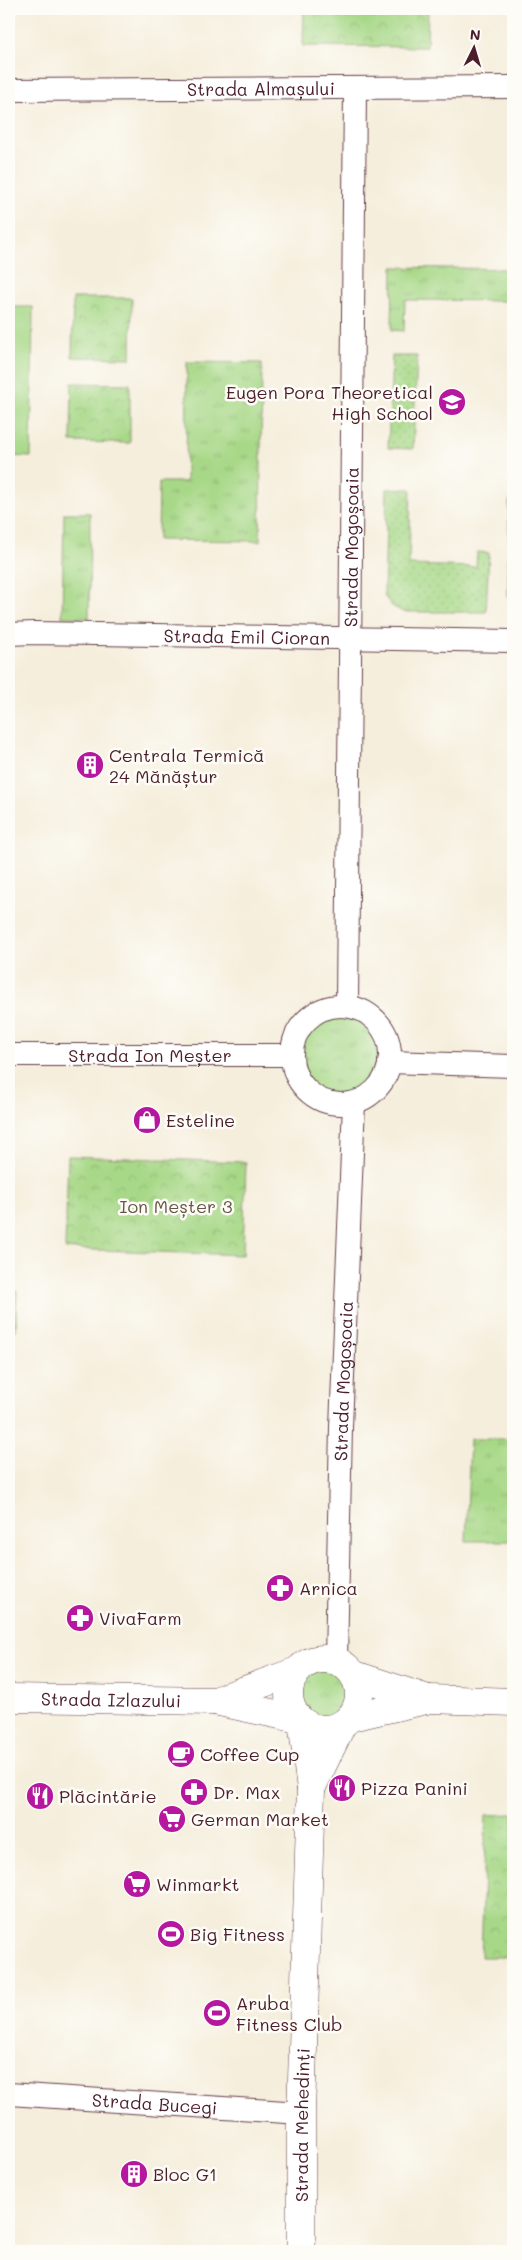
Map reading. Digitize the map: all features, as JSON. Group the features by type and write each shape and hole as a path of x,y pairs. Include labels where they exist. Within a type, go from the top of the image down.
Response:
{"main road":[{"name":"Strada Izlazului","path":"215,1701 297,1671 303,1665 319,1658 430,1699"},
{"path":"346,1668 359,1686 360,1697 357,1708 347,1721"},
{"path":"297,1671 289,1690 289,1700 300,1720"},
{"name":"Strada Izlazului","path":"9,1698 215,1701 300,1720 322,1729 332,1728 347,1721 430,1699 513,1702"},
{"name":"Strada Mehedinți","path":"300,1720 311,1789 301,2113 301,2251"},
{"name":"Strada Mehedinți","path":"311,1789 347,1721"}],"street":[{"name":"Strada Almașului","path":"9,90 513,87"},
{"name":"Strada Mogoșoaia","path":"347,1006 355,89"},
{"name":"Strada Emil Cioran","path":"9,634 513,641"},
{"path":"347,1006 367,1013 382,1028 390,1048 389,1062 385,1078 374,1091 354,1103 328,1102 309,1092 296,1074 292,1055 294,1040 299,1030 310,1017 324,1008 347,1006"},
{"name":"Strada Ion Meșter","path":"9,1056 292,1055"},
{"path":"389,1062 513,1066"},
{"name":"Strada Mogoșoaia","path":"346,1668 341,1428 354,1103"},
{"name":"Strada Bucegi","path":"9,2094 301,2113"}],"green space":[{"path":"304,9 428,9 427,47 303,46"},
{"path":"393,267 513,269 513,301 405,300 404,331 392,330"},
{"path":"73,298 132,298 131,358 72,357"},
{"path":"9,307 33,307 31,457 9,456"},
{"path":"392,356 417,356 413,449 388,448"},
{"path":"187,362 262,363 260,541 158,540 159,482 186,482"},
{"path":"72,383 130,384 130,443 71,442"},
{"path":"387,489 411,489 409,565 476,567 477,552 489,553 486,612 403,612 392,606 384,596"},
{"path":"509,501 513,501 513,597 508,597"},
{"path":"64,513 90,513 89,618 62,617"},
{"path":"330,1015 346,1015 367,1026 378,1047 378,1063 367,1084 346,1095 330,1095 316,1089 304,1077 298,1063 298,1047 304,1033 316,1021"},
{"name":"Ion Meșter 3","path":"68,1156 246,1162 243,1255 65,1249"},
{"path":"9,1291 17,1291 16,1330 9,1330"},
{"path":"470,1439 513,1439 513,1541 466,1541"},
{"path":"319,1663 331,1663 346,1671 354,1686 354,1698 346,1713 331,1721 319,1721 304,1713 296,1698 296,1686 304,1671"},
{"path":"513,1814 513,1957 481,1957 486,1815"}],"place":[{"name":"Eugen Pora Theoretical High School","path":"452,402"},
{"name":"Centrala Termică 24 Mănăștur","path":"90,765"},
{"name":"Esteline","path":"147,1120"},
{"name":"Arnica","path":"280,1588"},
{"name":"VivaFarm","path":"80,1618"},
{"name":"Coffee Cup","path":"181,1754"},
{"name":"Pizza Panini","path":"342,1788"},
{"name":"Dr. Max","path":"194,1792"},
{"name":"Plăcintărie","path":"40,1796"},
{"name":"German Market","path":"172,1819"},
{"name":"Winmarkt","path":"137,1884"},
{"name":"Big Fitness","path":"171,1934"},
{"name":"Aruba Fitness Club","path":"217,2013"},
{"name":"Bloc G1","path":"134,2174"}]}
